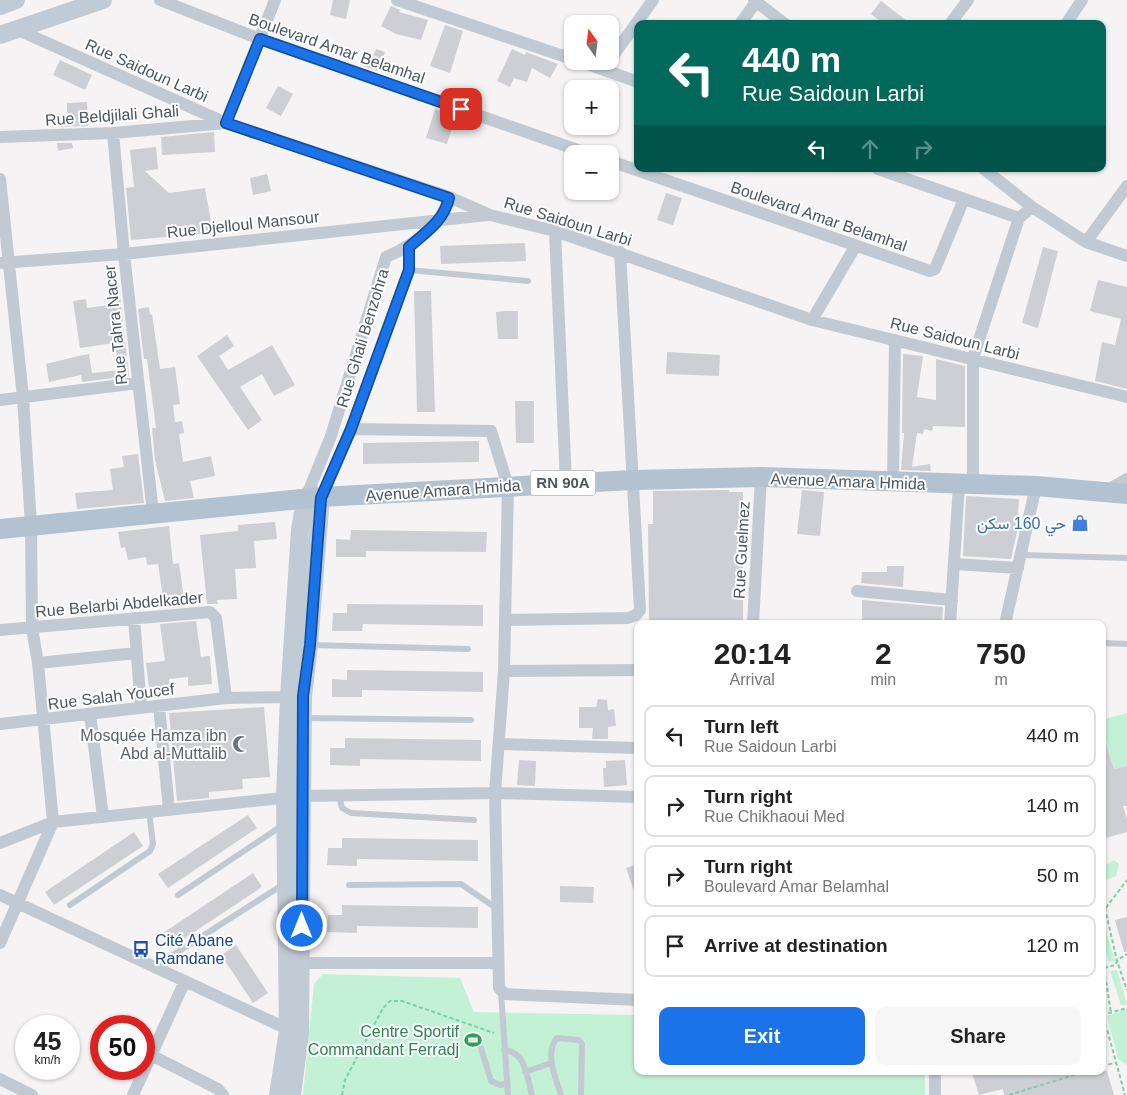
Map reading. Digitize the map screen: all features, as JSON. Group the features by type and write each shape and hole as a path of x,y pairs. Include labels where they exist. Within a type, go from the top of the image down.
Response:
{"main road":[{"path":"0,6 16,0"},
{"path":"8,32 103,0"},
{"name":"Avenue Amara Hmida","path":"0,529 313,499 633,480 761,477 1036,486 1127,494"},
{"name":"Rue Ghali Benzohra","path":"278,1095 294,1032 286,883 286,823 294,797 303,718 296,697 310,645 313,499"},
{"name":"Rue Ghali Benzohra","path":"292,1095 294,1032 301,963 294,797 300,530 313,499"}],"street":[{"name":"Boulevard Amar Belamhal","path":"160,0 260,39 564,145"},
{"path":"226,123 275,0"},
{"path":"397,0 564,56"},
{"path":"639,20 653,0"},
{"path":"953,20 968,0"},
{"path":"1069,20 1082,0"},
{"path":"743,20 755,1 780,20"},
{"path":"619,48 634,27"},
{"name":"Rue Saidoun Larbi","path":"8,32 226,123 449,198 490,215 555,231 620,252 812,320 1127,397"},
{"path":"619,70 634,79"},
{"name":"Rue Beldjilali Ghali","path":"0,137 113,133 226,123"},
{"name":"Rue Tahra Nacer","path":"113,133 124,254 153,513"},
{"name":"Boulevard Amar Belamhal","path":"619,164 634,169"},
{"name":"Boulevard Amar Belamhal","path":"641,172 855,247 933,271 964,199"},
{"path":"887,172 1018,218"},
{"path":"988,172 1032,207 1086,242 1127,256"},
{"path":"0,178 4,263 23,397 31,525 32,628 38,663 53,822 0,943"},
{"path":"1086,242 1127,186"},
{"path":"440,220 446,211 449,198"},
{"path":"950,620 954,564 966,485 972,358 1018,218 1032,207"},
{"name":"Rue Djelloul Mansour","path":"4,263 124,254 490,215"},
{"name":"Rue Ghali Benzohra","path":"313,499 386,257 409,247 440,220"},
{"path":"555,231 566,483"},
{"name":"Rue Ghali Benzohra","path":"313,499 351,429 409,270 409,247"},
{"path":"812,320 855,247"},
{"path":"506,620 628,618 636,615 640,610 620,252"},
{"path":"893,482 895,340"},
{"path":"0,400 138,383"},
{"path":"351,429 491,431 508,486 504,671 495,794 498,988 505,994 634,1000"},
{"name":"Rue Guelmez","path":"753,620 761,477"},
{"path":"1106,491 1127,479"},
{"path":"1006,620 1036,486"},
{"path":"954,564 1018,568"},
{"path":"857,591 952,600"},
{"name":"Rue Belarbi Abdelkader","path":"0,630 210,612 214,614 226,698"},
{"path":"134,618 141,708"},
{"path":"38,663 136,653"},
{"path":"504,671 634,670"},
{"name":"Rue Salah Youcef","path":"0,724 226,698 296,697"},
{"path":"159,706 169,810"},
{"path":"90,714 103,817"},
{"path":"499,744 634,748"},
{"path":"0,843 53,822 294,797 495,794 634,797"},
{"path":"0,895 294,1032"},
{"path":"301,963 497,963"},
{"path":"155,1047 186,981"},
{"path":"155,1057 218,1089 223,1095"},
{"path":"935,1075 935,1095"},
{"path":"0,1079 31,1095"},
{"path":"133,1095 140,1080"}],"lane":[{"path":"409,270 528,281"},
{"path":"1021,555 1127,558"},
{"path":"1106,643 1127,644"},
{"path":"310,645 468,649"},
{"path":"303,718 471,720"},
{"path":"339,796 342,808 351,813 474,820"},
{"path":"70,905 150,851 153,844 148,812"},
{"path":"178,895 286,823"},
{"path":"154,967 286,883"},
{"path":"349,885 462,884 496,908"},
{"path":"501,992 508,1095"},
{"path":"561,1095 551,1063 554,1042 557,1038 580,1040 582,1044 581,1095"},
{"path":"481,1048 491,1081 500,1086 506,1083"},
{"path":"504,1050 514,1051 520,1057 532,1095"},
{"path":"525,1072 551,1063"}],"path":[{"path":"1127,880 1107,909 1106,918 1127,990"},
{"path":"1106,968 1115,966 1117,961 1127,954"},
{"path":"1106,986 1111,1013"},
{"path":"342,1095 345,1080 383,1008 390,1000 402,1001 504,1036"},
{"path":"1106,1015 1127,1008"},
{"path":"1107,1029 1125,1095"},
{"path":"1106,1065 1116,1062"},
{"path":"1009,1095 1074,1075"}],"green space":[{"path":"1127,713 1127,766 1114,769 1106,740 1106,719"},
{"path":"1114,860 1119,864 1116,876 1106,880 1106,864"},
{"path":"1106,931 1115,961 1109,962 1106,951"},
{"path":"1117,970 1127,1005 1121,1005 1110,971"},
{"name":"Centre Sportif Commandant Ferradj","path":"323,974 460,978 474,1012 634,1015 634,1075 925,1075 925,1095 303,1095 314,984"},
{"path":"1127,1009 1127,1065 1118,1059 1107,1016"}],"building":[{"path":"333,0 350,0 346,19 330,15"},
{"path":"881,1 906,20 879,20 871,14"},
{"path":"391,6 400,10 399,12 428,20 421,40 396,34 381,26"},
{"path":"445,25 463,31 450,73 430,66"},
{"path":"376,49 385,52 377,71 360,65 364,57 371,61"},
{"path":"512,49 525,55 526,52 558,64 550,78 532,68 527,82 514,78 510,87 497,81"},
{"path":"60,60 92,75 85,90 53,75"},
{"path":"278,86 293,94 281,116 266,108"},
{"path":"87,102 88,126 52,127 52,114 67,114 67,103"},
{"path":"435,109 456,116 447,144 426,138"},
{"path":"214,132 215,152 162,155 161,137"},
{"path":"57,143 72,143 73,148 58,151"},
{"path":"156,147 158,169 145,171 169,193 205,188 213,233 131,240 126,188 134,187 130,150"},
{"path":"267,174 271,191 253,195 250,178"},
{"path":"666,193 682,198 673,225 657,220"},
{"path":"525,243 526,261 441,264 440,246"},
{"path":"1043,247 1058,251 1038,328 1022,323"},
{"path":"1098,280 1127,287 1127,389 1095,381 1102,342 1115,345 1121,319 1090,311"},
{"path":"414,291 431,291 435,412 417,412"},
{"path":"120,296 129,376 82,382 81,375 49,382 46,364 89,354 92,373 120,370 114,343 80,348 73,301 86,299 87,308 109,305 107,298"},
{"path":"149,307 150,315 152,314 160,369 175,367 180,404 173,405 175,422 182,421 184,433 179,434 183,462 211,456 215,476 190,481 194,498 165,501 155,460 152,428 156,428 147,359 144,359 138,309"},
{"path":"518,311 518,339 498,339 496,312"},
{"path":"227,335 234,346 219,356 228,370 272,345 295,385 274,396 262,374 240,387 262,420 248,430 197,356"},
{"path":"667,352 720,355 719,376 666,374"},
{"path":"903,354 923,356 917,397 936,400 936,359 965,366 965,427 933,426 932,431 924,429 923,434 917,433 912,467 930,464 931,471 901,470 904,433 902,433"},
{"path":"515,401 534,401 534,443 516,443"},
{"path":"479,441 479,462 363,464 363,443"},
{"path":"138,454 144,503 77,509 75,493 113,490 110,469 124,467 122,456"},
{"path":"729,490 729,492 743,492 743,620 649,620 648,524 653,524 653,491"},
{"path":"802,490 824,492 820,536 797,534"},
{"path":"966,496 1019,499 1017,532 1011,559 963,556"},
{"path":"275,522 277,539 254,541 256,568 235,569 237,599 217,600 218,604 207,604 200,535 238,531 238,525"},
{"path":"169,526 173,564 179,563 185,606 169,607 168,597 163,598 158,564 147,565 146,557 128,560 125,547 121,548 118,532"},
{"path":"351,530 487,532 486,552 366,551 366,557 336,557 336,539 350,540"},
{"path":"887,566 904,566 903,587 861,583 862,572 887,572"},
{"path":"862,600 943,607 942,620 862,620"},
{"path":"347,604 483,605 483,626 363,624 362,631 332,631 333,613 347,613"},
{"path":"196,621 201,657 210,656 212,684 188,686 188,677 169,679 169,686 149,688 146,663 165,661 160,624"},
{"path":"347,670 483,672 483,692 362,690 362,697 332,697 332,679 347,680"},
{"path":"598,699 607,700 608,710 614,709 616,726 608,727 608,739 592,739 593,728 579,728 579,707 596,707"},
{"path":"264,707 270,777 242,779 243,789 209,792 209,798 177,801 169,713"},
{"path":"345,738 481,740 481,761 360,759 360,766 330,765 330,748 345,748"},
{"path":"1106,742 1114,769 1127,766 1127,806 1123,806 1127,819 1127,832 1106,838"},
{"path":"519,760 536,761 535,786 517,785"},
{"path":"625,760 627,785 604,787 603,768 606,768 606,761"},
{"path":"248,815 257,828 168,888 158,874"},
{"path":"134,832 143,846 54,905 45,892"},
{"path":"342,838 478,840 478,861 357,859 357,866 327,865 328,848 342,848"},
{"path":"634,865 634,891 626,868"},
{"path":"253,873 262,887 173,946 163,933"},
{"path":"560,886 594,887 593,903 560,902"},
{"path":"342,905 478,907 478,928 357,926 357,933 327,932 328,915 342,915"},
{"path":"1127,917 1127,952 1124,952 1115,920"},
{"path":"236,945 268,993 253,1003 221,955"},
{"path":"1107,1071 1114,1095 1004,1095 1003,1089 979,1095 973,1075 1106,1075"}],"place":[{"name":"حي 160 سكن","path":"1080,523"},
{"name":"Mosquée Hamza ibn Abd al-Muttalib","path":"241,744"},
{"name":"Cité Abane Ramdane","path":"141,949"},
{"name":"Centre Sportif Commandant Ferradj","path":"473,1040"}],"route":[{"path":"302,926 303,696 310,645 321,498 351,429 409,270 409,247 440,220 446,211 449,198 226,123 260,39 461,109"}]}
